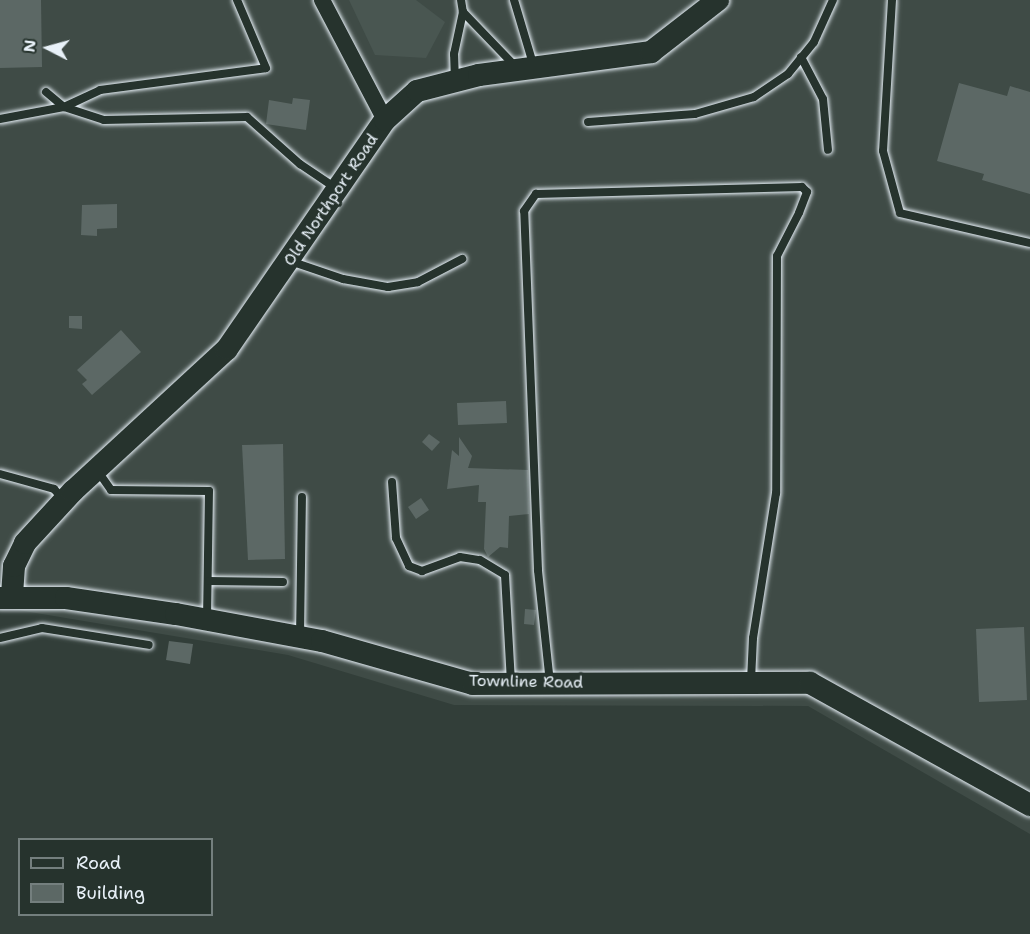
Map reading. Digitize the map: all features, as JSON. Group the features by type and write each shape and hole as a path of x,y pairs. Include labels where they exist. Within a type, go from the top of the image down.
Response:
{"main road":[{"name":"Old Northport Road","path":"0,563 25,543 64,500 227,349 290,261 385,120 417,91 455,81 526,68 651,52 715,1"},
{"name":"Old Northport Road","path":"6,596 14,566 25,543"},
{"name":"Townline Road","path":"6,596 66,598 300,637 473,684 810,683 1030,806"}],"street":[{"path":"322,0 385,120"}],"lane":[{"path":"0,119 64,107 100,90 266,68 237,0"},
{"path":"455,81 454,54 463,12 461,0"},
{"path":"514,0 526,68"},
{"path":"588,122 695,114 754,97 788,74 814,42 833,0"},
{"path":"892,0 883,151 900,213 1030,243"},
{"path":"463,12 526,68"},
{"path":"801,57 823,99 828,150"},
{"path":"46,92 64,107 104,120 247,117 300,164 338,189"},
{"path":"550,684 538,570 524,211 536,194 802,187 807,192 777,256 776,493 758,605 751,683"},
{"path":"290,261 343,279 388,287 418,282 462,259"},
{"path":"97,470 111,490 208,491 207,620"},
{"path":"0,474 54,489 64,500"},
{"path":"392,482 396,538 409,566 422,571 460,557 480,560 505,575 511,684"},
{"path":"300,637 302,497"},
{"path":"209,581 283,582"},
{"path":"0,638 42,628 149,645"}],"shaded area":[{"path":"0,0 1030,0 1030,834 808,706 454,705 288,655 0,607"},
{"path":"349,0 416,0 445,22 426,58 375,55"}],"building":[{"path":"0,0 41,0 42,67 0,68"},
{"path":"959,83 1007,96 1010,86 1030,92 1030,194 982,180 984,174 937,161"},
{"path":"293,98 310,100 306,130 266,124 269,100 292,104"},
{"path":"117,204 117,228 97,229 97,236 81,235 82,205"},
{"path":"69,316 82,316 82,329 69,328"},
{"path":"121,330 141,352 92,395 82,384 87,380 77,370"},
{"path":"506,401 507,423 458,425 457,403"},
{"path":"429,434 440,442 432,451 422,442"},
{"path":"459,437 472,456 468,468 528,470 529,514 509,516 508,548 500,547 488,557 484,549 486,502 478,502 479,485 447,489 452,450 459,456"},
{"path":"283,444 285,559 248,560 242,445"},
{"path":"421,498 429,510 416,519 408,507"},
{"path":"525,609 536,610 534,625 524,624"},
{"path":"1024,627 1027,700 979,702 976,629"},
{"path":"169,641 193,644 190,664 166,660"}]}
